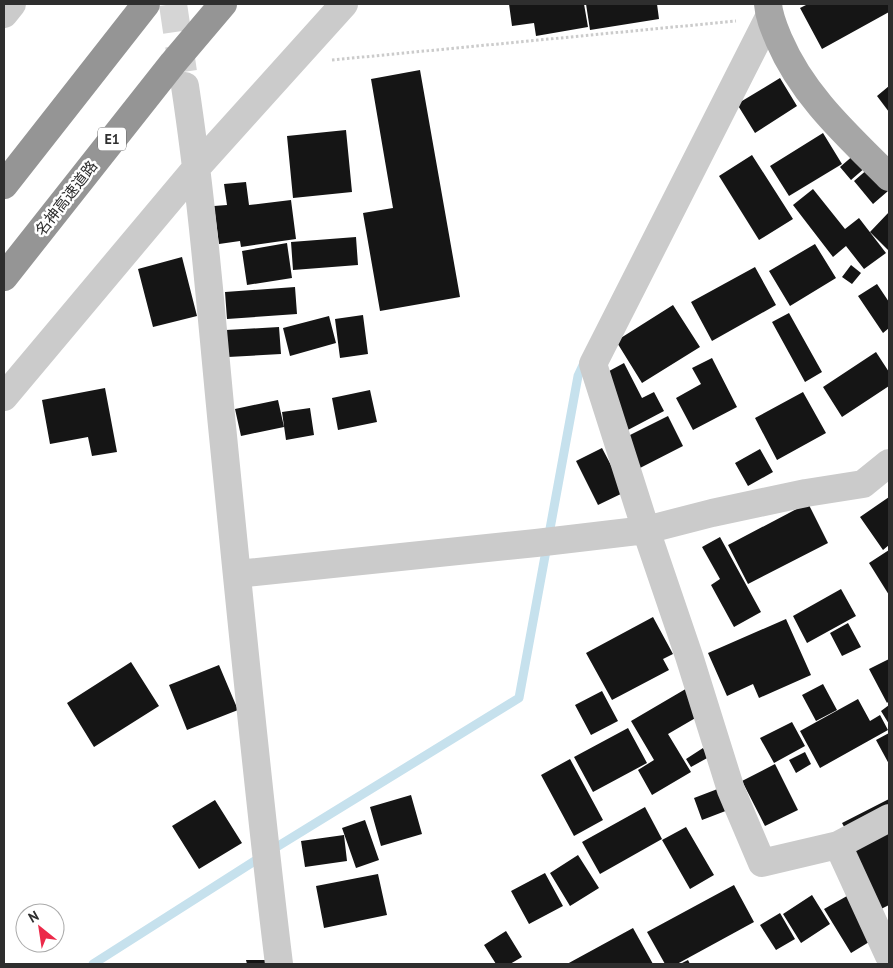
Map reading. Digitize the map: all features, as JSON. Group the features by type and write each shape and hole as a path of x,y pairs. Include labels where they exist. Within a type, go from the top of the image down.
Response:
{"highway":[{"path":"4,185 146,4"},
{"name":"名神高速道路","path":"4,277 173,63 223,4"}],"main road":[{"path":"768,11 788,61 822,110 889,177"}],"street":[{"path":"4,14 12,4"},
{"path":"4,397 197,167 344,4"},
{"path":"768,11 593,364 646,530 690,656 731,790 762,863 838,845 889,818"},
{"path":"185,86 197,167 236,574 267,863 280,964"},
{"path":"236,574 646,530 806,494 863,484 889,463"},
{"path":"838,845 889,956"}],"path":[{"path":"289,65 768,11"}],"building":[{"path":"509,4 584,4 588,27 536,36 534,23 512,26"},
{"path":"586,4 657,4 659,19 590,30"},
{"path":"808,4 889,4 889,12 822,49 800,8"},
{"path":"420,70 460,297 380,311 363,213 393,208 371,79"},
{"path":"780,78 797,106 755,133 737,104"},
{"path":"889,86 889,112 877,96"},
{"path":"346,130 352,192 293,198 287,136"},
{"path":"823,133 842,164 789,196 770,166"},
{"path":"855,154 866,167 851,180 840,167"},
{"path":"752,155 793,219 759,240 719,176"},
{"path":"869,168 888,191 873,204 854,181"},
{"path":"246,182 249,205 291,200 296,239 241,247 240,241 219,244 214,206 227,205 224,184"},
{"path":"813,189 845,229 859,218 886,253 864,269 846,246 833,257 793,205"},
{"path":"889,212 889,251 870,232"},
{"path":"356,237 358,265 293,270 291,242"},
{"path":"287,243 292,278 247,285 242,251"},
{"path":"815,244 836,278 790,306 769,271"},
{"path":"182,257 197,316 153,327 138,269"},
{"path":"851,265 861,273 852,284 842,277"},
{"path":"755,267 776,305 712,341 691,302"},
{"path":"877,284 889,302 889,328 883,333 858,296"},
{"path":"295,287 297,314 227,319 225,292"},
{"path":"673,305 700,347 642,383 616,341"},
{"path":"789,313 822,372 805,382 772,322"},
{"path":"363,315 368,354 340,358 335,319"},
{"path":"329,316 336,343 290,356 283,328"},
{"path":"279,327 281,354 228,357 226,330"},
{"path":"876,352 889,372 889,386 842,417 823,387"},
{"path":"712,358 737,407 693,430 676,398 701,384 692,368"},
{"path":"624,363 642,398 654,392 664,411 626,431 598,377"},
{"path":"105,388 117,452 92,456 88,437 50,444 42,400"},
{"path":"370,390 377,422 338,430 332,398"},
{"path":"803,392 826,433 777,460 755,418"},
{"path":"278,400 284,427 241,436 235,409"},
{"path":"310,408 314,435 286,440 282,412"},
{"path":"668,416 683,446 640,468 624,438"},
{"path":"602,448 625,492 598,505 576,461"},
{"path":"760,449 773,472 748,486 735,463"},
{"path":"889,497 889,545 883,550 860,517"},
{"path":"808,503 828,543 748,584 728,545"},
{"path":"720,537 761,612 734,627 711,585 720,579 702,547"},
{"path":"889,550 889,595 869,563"},
{"path":"841,589 856,616 807,643 793,616"},
{"path":"653,617 673,654 663,659 669,670 612,700 586,653"},
{"path":"786,619 811,675 759,698 753,684 727,696 708,653"},
{"path":"848,623 861,647 842,656 830,633"},
{"path":"889,659 889,701 887,703 869,669"},
{"path":"131,662 159,706 94,747 67,703"},
{"path":"219,665 238,710 187,730 169,685"},
{"path":"823,684 837,710 816,721 802,695"},
{"path":"689,687 704,713 668,734 691,772 652,795 638,770 654,760 631,721"},
{"path":"602,691 618,721 591,735 575,705"},
{"path":"858,699 870,721 880,715 888,730 820,768 800,731"},
{"path":"889,705 889,724 881,711"},
{"path":"792,722 805,746 774,763 760,738"},
{"path":"628,728 647,763 593,792 574,757"},
{"path":"889,733 889,764 876,740"},
{"path":"703,748 709,757 691,767 686,759"},
{"path":"805,752 811,764 796,773 789,760"},
{"path":"570,759 603,820 574,836 541,775"},
{"path":"775,764 798,810 765,826 742,781"},
{"path":"728,785 736,807 702,820 694,798"},
{"path":"411,795 422,834 381,846 370,807"},
{"path":"889,799 889,813 848,834 842,823"},
{"path":"215,800 242,843 199,869 172,826"},
{"path":"645,807 662,839 600,874 582,842"},
{"path":"365,820 379,860 356,868 342,828"},
{"path":"686,827 714,875 690,889 662,840"},
{"path":"889,827 889,905 881,909 849,849"},
{"path":"344,835 347,861 305,867 301,841"},
{"path":"578,855 599,888 570,906 550,873"},
{"path":"545,873 563,906 529,924 511,891"},
{"path":"378,874 387,915 324,928 316,886"},
{"path":"734,885 754,922 677,964 665,964 647,932"},
{"path":"812,895 830,924 801,943 783,914"},
{"path":"847,896 874,939 851,953 824,909"},
{"path":"780,913 795,939 776,950 760,925"},
{"path":"633,928 653,964 567,964"},
{"path":"506,931 522,957 510,964 496,964 484,945"},
{"path":"246,960 274,960 274,964 247,964"},
{"path":"688,960 690,964 680,964"}],"waterway":[{"path":"93,964 275,848 519,698 578,376 585,361"}],"tunnel":[{"path":"173,4 183,72"}]}
